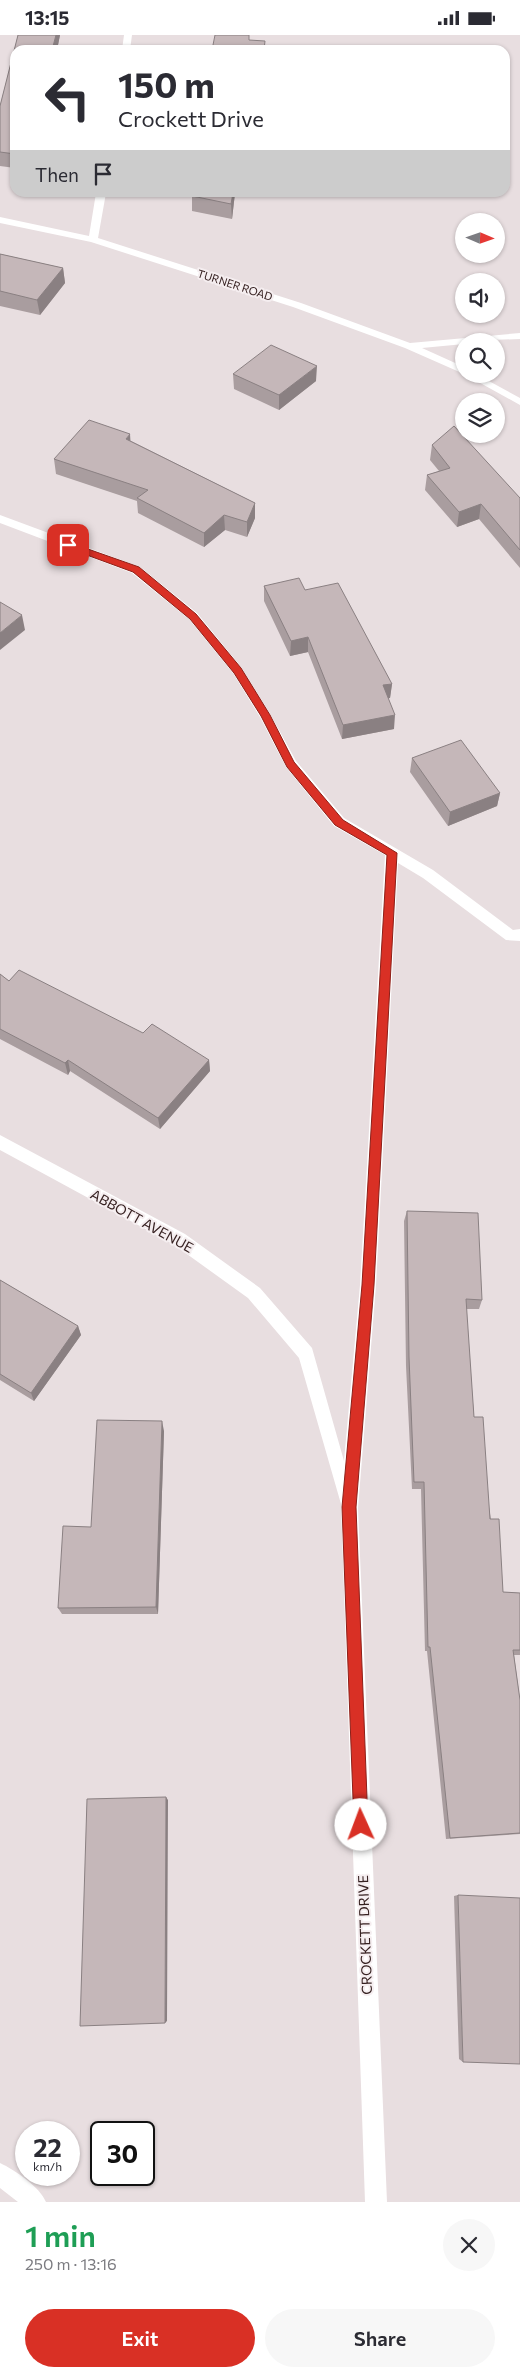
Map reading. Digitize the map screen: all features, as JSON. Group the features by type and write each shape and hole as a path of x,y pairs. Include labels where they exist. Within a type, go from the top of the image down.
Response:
{"street":[{"path":"93,240 100,197"},
{"name":"TURNER ROAD","path":"0,220 93,240 297,305 409,346 455,367"},
{"path":"409,346 520,336"},
{"path":"485,383 520,402"},
{"path":"0,519 136,569 193,616 237,670 266,715 290,764 339,822 428,874 511,936 520,935"},
{"name":"CROCKETT DRIVE","path":"376,2202 349,1507 368,1285 392,853"},
{"name":"ABBOTT AVENUE","path":"0,1142 179,1239 254,1293 306,1354 349,1507"},
{"path":"0,2174 35,2202"}],"building":[{"path":"18,35 56,35 53,45 15,45"},
{"path":"215,35 249,35 249,40 265,41 265,45 213,45"},
{"path":"10,67 10,153 0,152 0,106"},
{"path":"197,197 232,197 231,204"},
{"path":"0,254 63,268 37,300 0,291"},
{"path":"271,345 317,366 279,395 233,374"},
{"path":"89,420 130,434 126,439 255,503 247,522 224,515 204,533 137,498 148,490 54,459"},
{"path":"454,426 455,443 470,443 520,498 520,550 481,504 459,512 427,475 450,468 432,445"},
{"path":"299,578 305,590 338,583 392,684 383,685 395,715 343,725 308,637 291,641 264,586"},
{"path":"0,602 22,615 0,633"},
{"path":"461,740 500,793 450,812 412,758"},
{"path":"19,970 143,1033 152,1024 209,1060 158,1118 68,1060 65,1063 0,1029 0,974 9,981"},
{"path":"407,1211 478,1213 482,1300 466,1299 474,1417 483,1417 490,1519 499,1519 503,1592 520,1593 520,1650 513,1650 520,1700 520,1833 450,1838 430,1647 428,1647 424,1482 414,1482 409,1357"},
{"path":"0,1280 78,1326 31,1393 0,1374"},
{"path":"97,1420 162,1421 156,1607 58,1608 63,1526 91,1527"},
{"path":"166,1797 165,2023 80,2026 87,1799"},
{"path":"458,1895 520,1898 520,2064 463,2062"}],"route":[{"path":"68,545 136,569 193,616 237,670 266,715 290,764 339,822 392,853 368,1285 349,1507 361,1825"}]}
